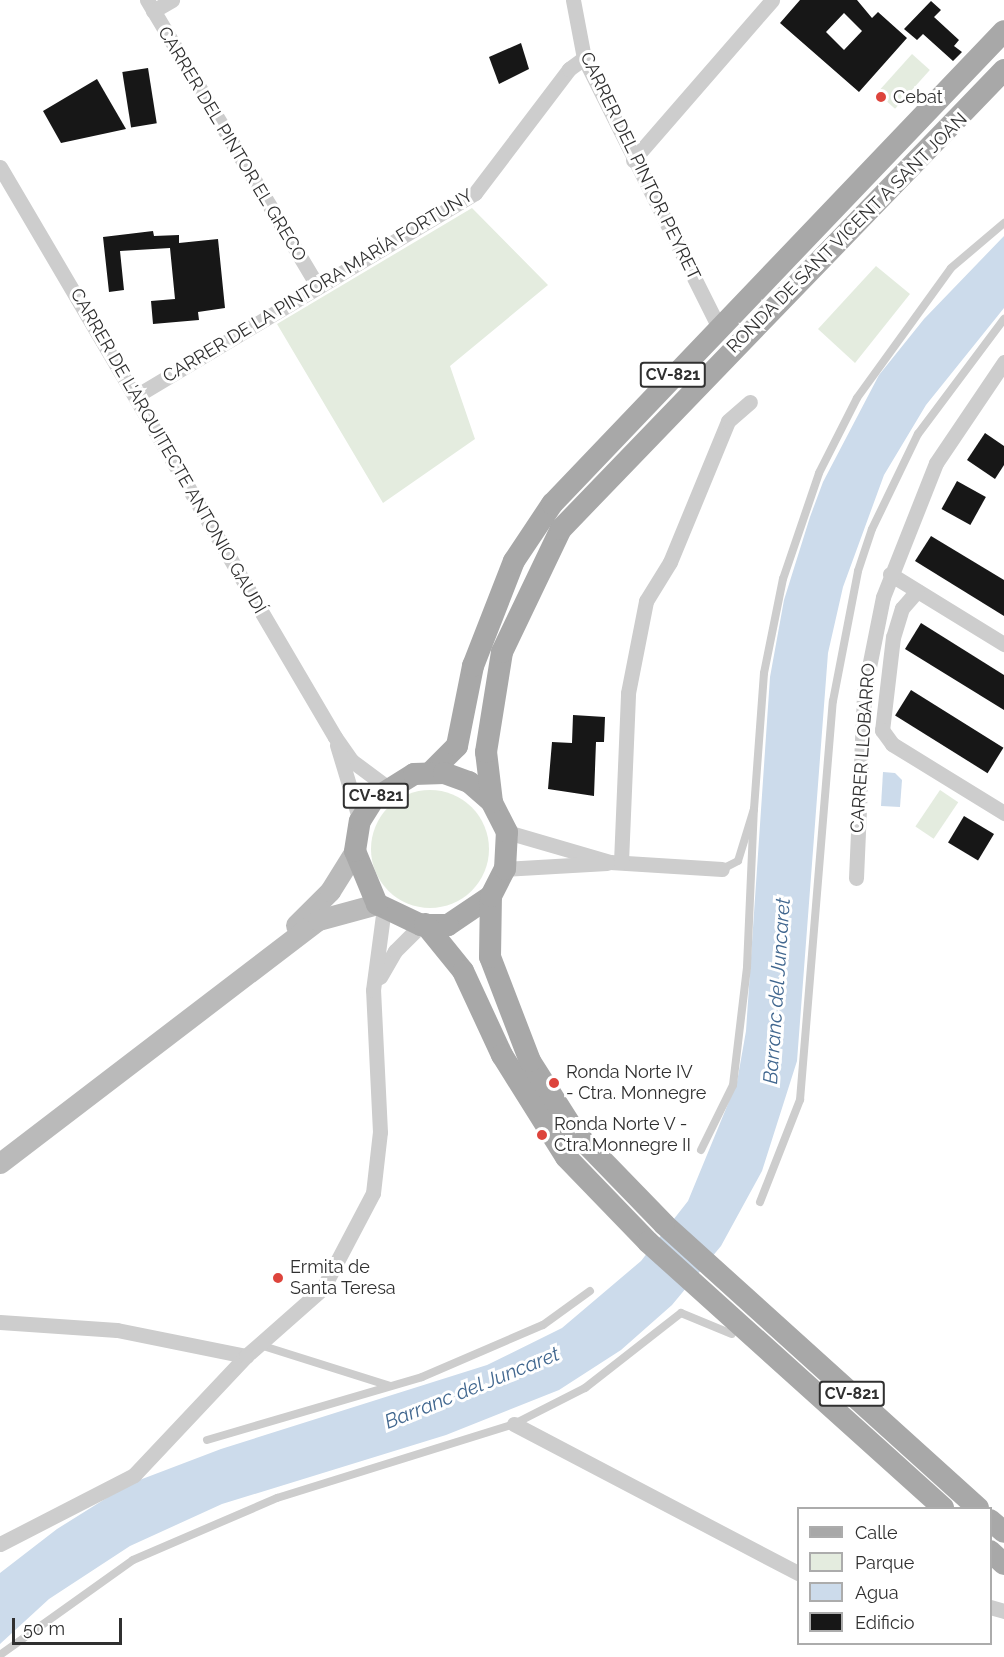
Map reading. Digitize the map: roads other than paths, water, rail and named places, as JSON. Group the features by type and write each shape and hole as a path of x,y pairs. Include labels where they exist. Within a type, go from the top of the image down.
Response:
{"main road":[{"name":"RONDA DE SANT VICENT A SANT JOAN","path":"430,773 456,746 473,666 514,561 552,504 1004,31"},
{"name":"RONDA DE SANT VICENT A SANT JOAN","path":"976,1507 664,1224 575,1132 530,1061 490,957 491,896 505,869 507,832 492,802 486,752 502,652 561,529 1004,70"},
{"name":"CV-821","path":"492,802 469,782 430,773 414,774 387,787 360,821 355,851 365,886 381,906 423,925 463,971 502,1055 566,1157 648,1242 941,1507"},
{"name":"RONDA DE SANT VICENT A SANT JOAN","path":"423,925 448,925 491,896"},
{"path":"992,1522 1004,1532"},
{"path":"992,1553 1004,1564"}],"street":[{"path":"150,5 172,0"},
{"name":"CARRER DEL PINTOR PEYRET","path":"573,0 584,58 719,328"},
{"path":"633,160 772,0"},
{"name":"CARRER DEL PINTOR EL GRECO","path":"150,5 318,287"},
{"name":"CARRER DE LA PINTORA MARÍA FORTUNY","path":"136,396 475,193 569,69 584,58"},
{"name":"CARRER DE L'ARQUITECTE ANTONIO GAUDÍ","path":"0,167 335,737 352,761 387,787"},
{"name":"CARRER LLOBARRO","path":"856,878 864,692 890,574 936,463 1004,362"},
{"path":"615,862 628,693 645,601 670,562 728,421 750,402"},
{"path":"890,574 1004,644"},
{"path":"917,591 902,608 893,637 882,730 892,744 1004,813"},
{"name":"CARRER DE L'ARQUITECTE ANTONIO GAUDÍ","path":"335,737 360,821"},
{"path":"507,832 615,862"},
{"path":"266,956 330,891 355,851"},
{"path":"505,869 615,862 722,869"},
{"path":"0,1163 120,1075 266,956 318,920 381,906 372,990 380,1132 373,1193 323,1288 246,1356 134,1475 0,1544"},
{"path":"372,990 395,951 423,925"},
{"path":"0,1322 117,1330 246,1356"},
{"path":"514,1424 797,1572"}],"lane":[{"path":"701,1150 733,1085 747,968 754,809 764,673 783,579 819,473 857,398 951,268 1004,223"},
{"path":"760,1202 800,1100 833,700 858,571 876,519 918,434 1004,319"},
{"path":"722,869 738,861 754,809"},
{"path":"207,1440 390,1386 543,1324 590,1291"},
{"path":"0,1655 133,1560 277,1498 514,1424 585,1388 681,1313 732,1334"},
{"path":"259,1345 390,1386"}],"water":[{"name":"Barranc del Juncaret","path":"1004,236 1004,308 926,405 884,475 843,587 828,653 797,1061 762,1171 721,1246 672,1305 621,1350 559,1390 446,1435 222,1504 130,1546 49,1599 0,1644 0,1573 57,1529 129,1484 221,1449 487,1365 562,1328 641,1261 688,1201 737,1082 746,1031 770,677 784,600 810,517 823,482 879,375 924,319"},
{"path":"883,772 895,773 902,780 900,807 881,806"}],"place":[{"name":"Cebat","path":"881,97"},
{"name":"Ronda Norte IV - Ctra. Monnegre","path":"554,1083"},
{"name":"Ronda Norte V - Ctra.Monnegre II","path":"542,1135"},
{"name":"Ermita de Santa Teresa","path":"278,1278"}]}
